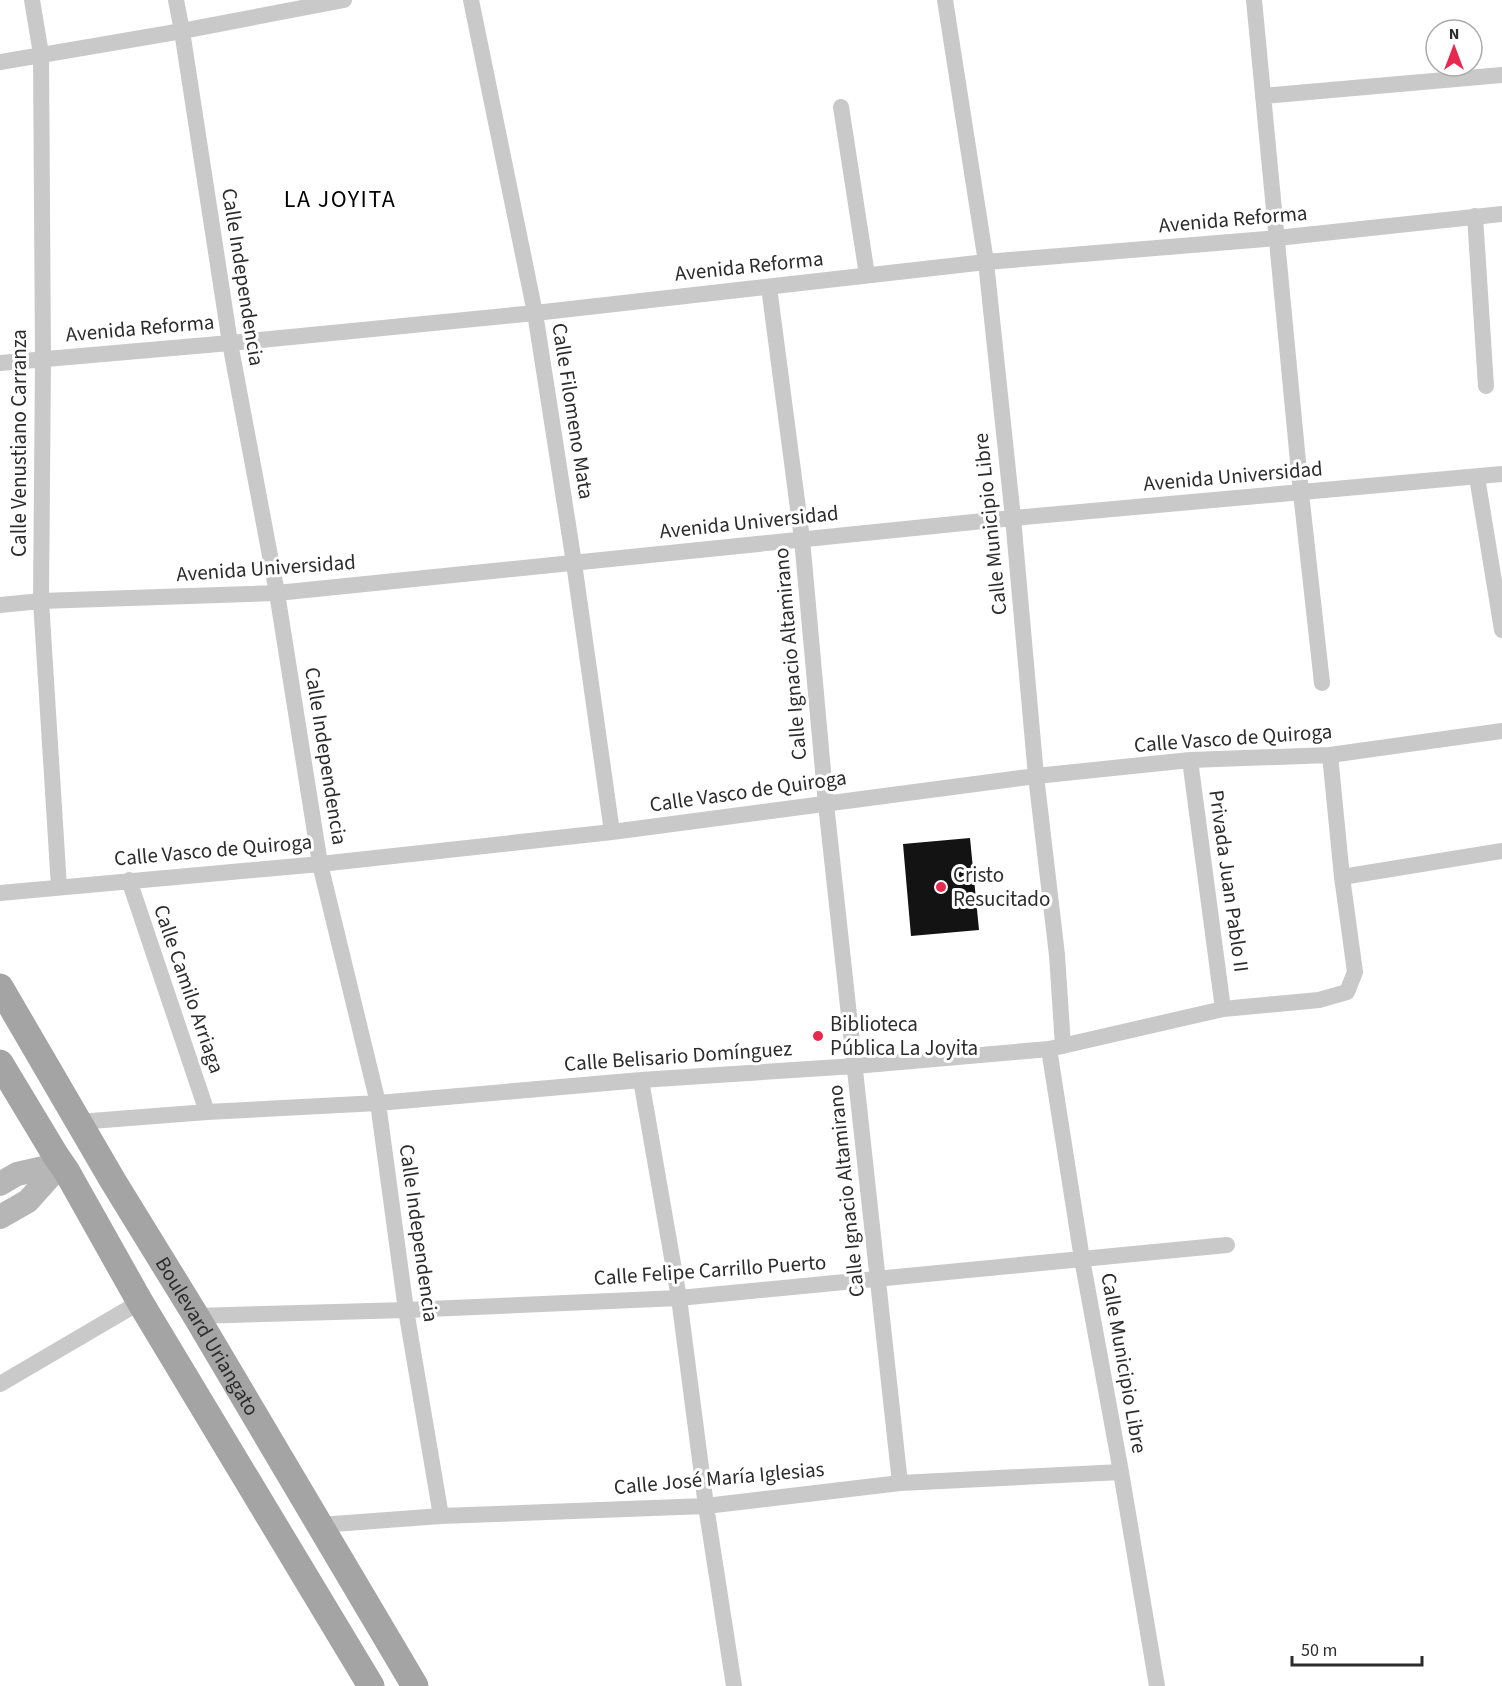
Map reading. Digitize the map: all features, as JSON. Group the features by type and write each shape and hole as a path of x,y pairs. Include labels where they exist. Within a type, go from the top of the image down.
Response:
{"main road":[{"name":"Boulevard Uriangato","path":"0,987 113,1181 196,1316 415,1686"},
{"name":"Boulevard Uriangato","path":"0,1063 140,1302 371,1686"},
{"path":"78,1122 61,1164 113,1181"}],"street":[{"name":"Calle Venustiano Carranza","path":"32,0 41,54 41,601 59,886"},
{"name":"Calle Independencia","path":"176,0 230,343 276,593 320,864 378,1103 406,1310 441,1516"},
{"path":"0,62 344,0"},
{"name":"Calle Filomeno Mata","path":"471,0 535,313 574,563 612,832"},
{"name":"Calle Municipio Libre","path":"945,0 986,262 1036,776 1057,955 1056,1047 1082,1259 1157,1686"},
{"path":"1254,0 1301,493 1322,682"},
{"path":"1263,96 1502,75"},
{"path":"841,107 867,275"},
{"name":"Avenida Reforma","path":"0,363 535,313 986,262 1277,238 1502,214"},
{"path":"1475,216 1486,386"},
{"name":"Calle Ignacio Altamirano","path":"769,287 802,539 826,804 900,1483"},
{"name":"Avenida Universidad","path":"0,605 41,601 276,593 1012,518 1502,474"},
{"path":"1477,477 1502,630"},
{"name":"Calle Vasco de Quiroga","path":"0,893 320,864 612,832 1036,776 1190,760 1330,755 1502,731"},
{"path":"1330,755 1342,877 1502,851"},
{"name":"Privada Juan Pablo II","path":"1190,760 1223,1009"},
{"name":"Calle Belisario Domínguez","path":"78,1122 207,1112 378,1103 641,1080 855,1066 1056,1047 1223,1009 1319,1000 1347,992 1355,972 1342,877"},
{"name":"Calle Camilo Arriaga","path":"129,880 207,1112"},
{"path":"641,1080 679,1298 706,1506 734,1686"},
{"path":"0,1184 17,1174 61,1164"},
{"path":"0,1217 28,1201 61,1164"},
{"name":"Calle Felipe Carrillo Puerto","path":"196,1316 406,1310 679,1298 1227,1245"},
{"path":"0,1384 140,1302"},
{"name":"Calle José María Iglesias","path":"320,1525 441,1516 706,1506 900,1483 1121,1472"}],"building":[{"name":"Cristo Resucitado","path":"970,838 979,930 911,936 903,844"}],"place":[{"name":"Cristo Resucitado","path":"941,887"},
{"name":"Biblioteca Pública La Joyita","path":"818,1036"}],"district":[{"name":"LA JOYITA","path":"340,199"}]}
